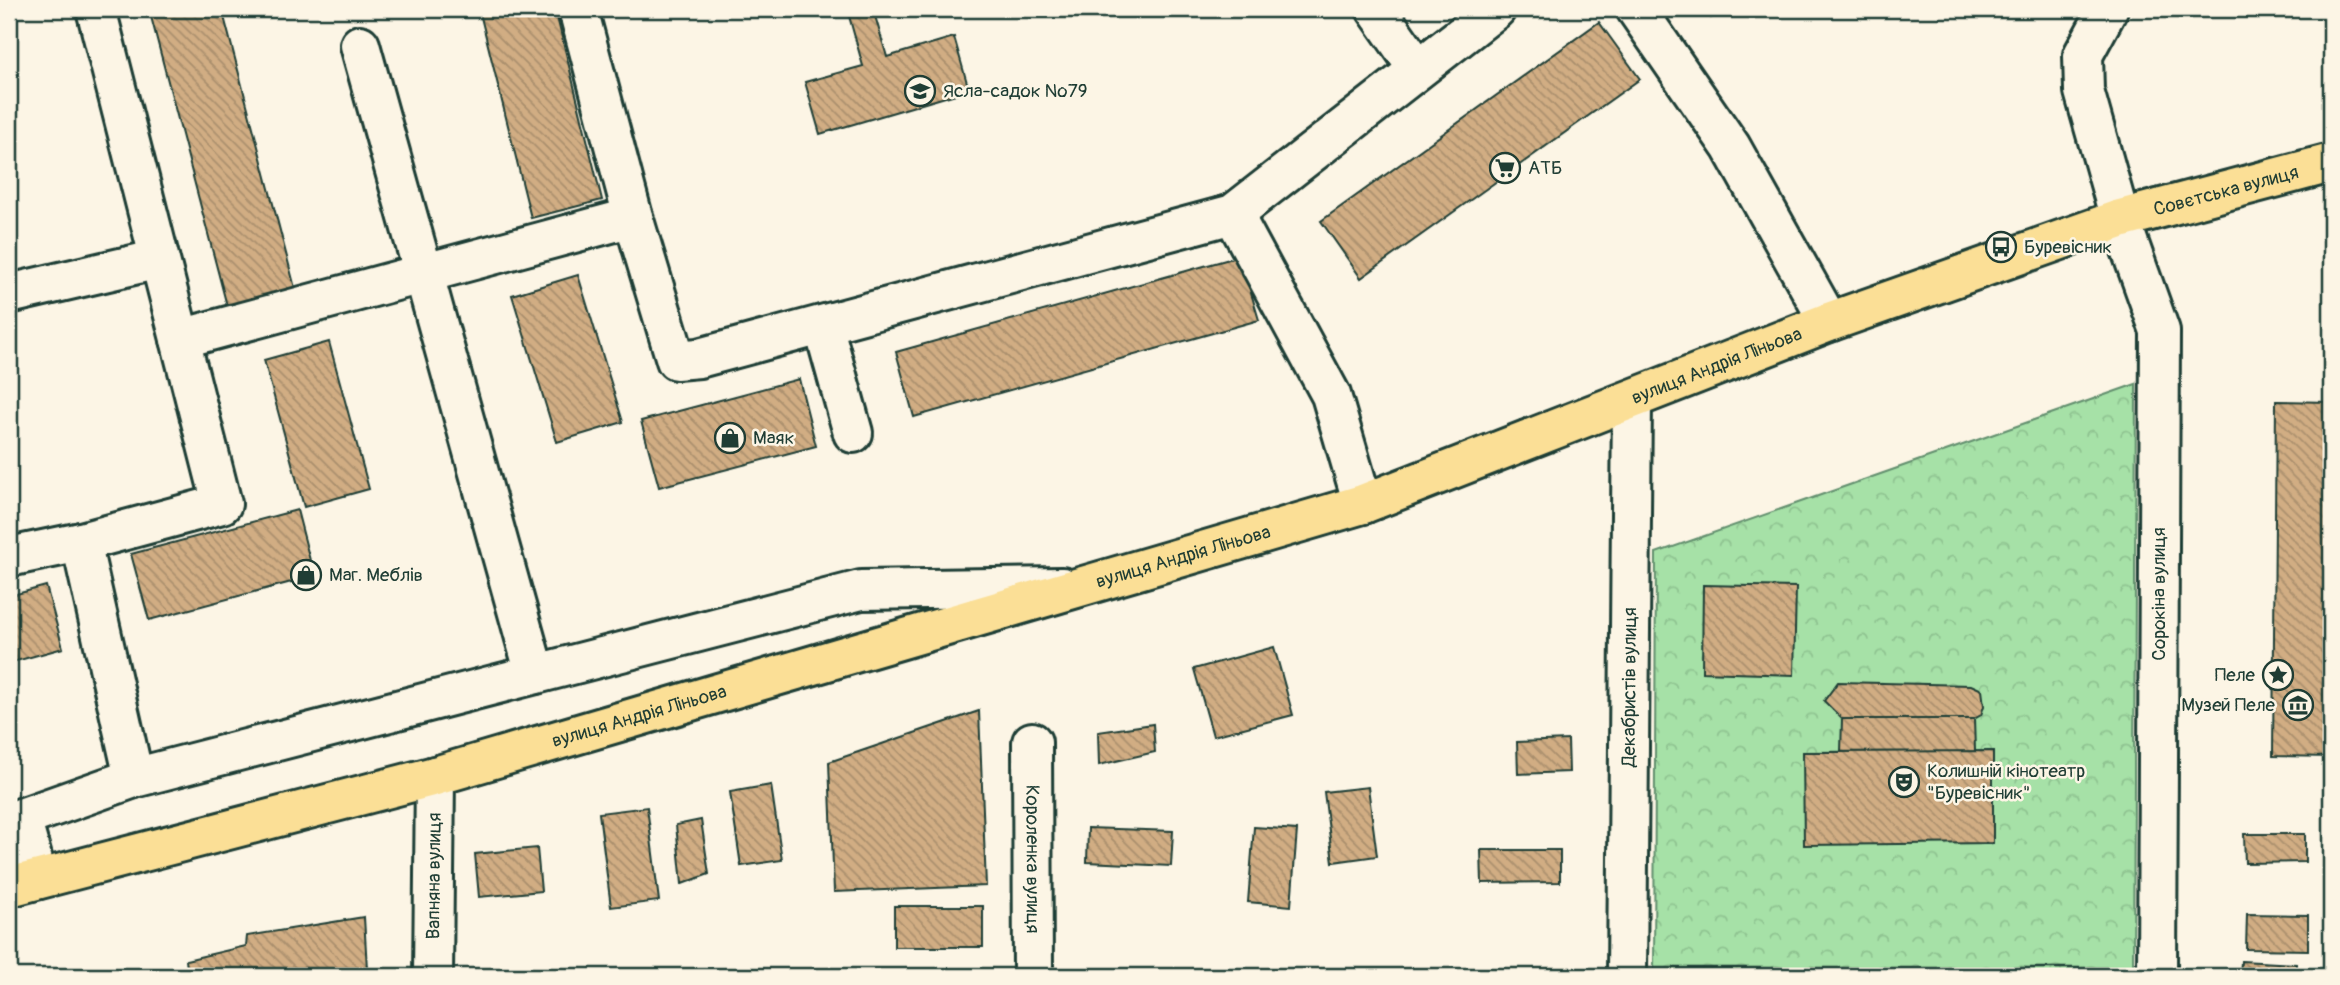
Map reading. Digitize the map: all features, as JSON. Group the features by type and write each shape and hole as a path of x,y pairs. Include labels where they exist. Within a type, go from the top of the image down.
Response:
{"main road":[{"name":"Совєтська вулиця","path":"2120,219 2331,163"},
{"name":"вулиця Андрія Ліньова","path":"23,883 435,776 1363,504 1829,323 2120,219"}],"street":[{"path":"578,9 633,216 676,360 699,358 1233,214 1496,9"},
{"path":"1376,9 1418,69"},
{"path":"1636,9 1731,147 1829,323"},
{"path":"2108,9 2083,55 2084,92 2120,219"},
{"path":"9,557 81,542 222,504 97,13"},
{"path":"360,45 535,674"},
{"path":"1233,214 1331,395 1363,504"},
{"path":"180,339 633,216"},
{"name":"Сорокіна вулиця","path":"2120,219 2160,331 2157,976"},
{"path":"9,294 159,259"},
{"path":"823,325 853,433"},
{"name":"Декабристів вулиця","path":"1627,976 1632,400"},
{"path":"81,542 134,778"},
{"path":"23,883 21,818 134,778 861,590 1080,587"},
{"name":"Короленка вулиця","path":"1032,743 1033,976"},
{"name":"Вапняна вулиця","path":"433,976 435,776"}],"green space":[{"path":"2136,384 2133,976 1654,976 1656,553"}],"building":[{"path":"149,9 222,9 295,288 227,306"},
{"path":"479,9 555,9 602,200 531,218"},
{"path":"847,9 873,9 887,57 954,37 969,90 820,134 805,82 863,66"},
{"path":"1704,9 1725,9 1711,18"},
{"path":"1599,22 1640,79 1361,278 1321,221"},
{"path":"1240,256 1259,320 914,417 896,352"},
{"path":"578,275 623,422 557,442 512,295"},
{"path":"329,342 369,489 304,507 264,360"},
{"path":"799,379 816,446 659,487 641,421"},
{"path":"2276,401 2331,402 2331,757 2273,756"},
{"path":"297,510 314,576 149,620 131,554"},
{"path":"1703,585 1796,587 1794,675 1702,672"},
{"path":"46,586 63,648 9,663 9,596"},
{"path":"1274,647 1293,715 1213,736 1194,669"},
{"path":"1838,682 1971,685 1982,690 1984,706 1981,715 1974,719 1842,719 1824,701"},
{"path":"979,711 986,886 834,892 829,762"},
{"path":"1842,719 1974,719 1975,751 1841,752"},
{"path":"1153,724 1155,752 1099,765 1098,732"},
{"path":"1568,740 1569,772 1518,774 1517,742"},
{"path":"1993,751 1993,843 1804,845 1803,752"},
{"path":"771,785 782,860 741,866 730,792"},
{"path":"1368,787 1377,856 1333,862 1324,792"},
{"path":"647,807 659,901 611,907 599,813"},
{"path":"701,820 709,874 682,884 676,825"},
{"path":"1254,827 1297,830 1291,906 1248,902"},
{"path":"1088,828 1173,831 1171,866 1087,862"},
{"path":"2244,834 2305,834 2305,862 2245,863"},
{"path":"537,848 541,891 479,897 475,854"},
{"path":"1481,850 1560,850 1560,882 1482,883"},
{"path":"894,906 983,906 983,947 894,947"},
{"path":"2247,914 2308,915 2308,950 2246,949"},
{"path":"364,917 367,969 319,976 188,976 186,960 246,946 247,936"},
{"path":"2241,961 2296,964 2296,976 2240,976"}],"place":[{"name":"Ясла-садок №79","path":"920,91"},
{"name":"АТБ","path":"1505,168"},
{"name":"Буревісник","path":"2001,247"},
{"name":"Маяк","path":"730,438"},
{"name":"Маг. Меблів","path":"306,575"},
{"name":"Пеле","path":"2278,675"},
{"name":"Музей Пеле","path":"2298,705"},
{"name":"Колишній кінотеатр \"Буревісник\"","path":"1904,782"}]}
